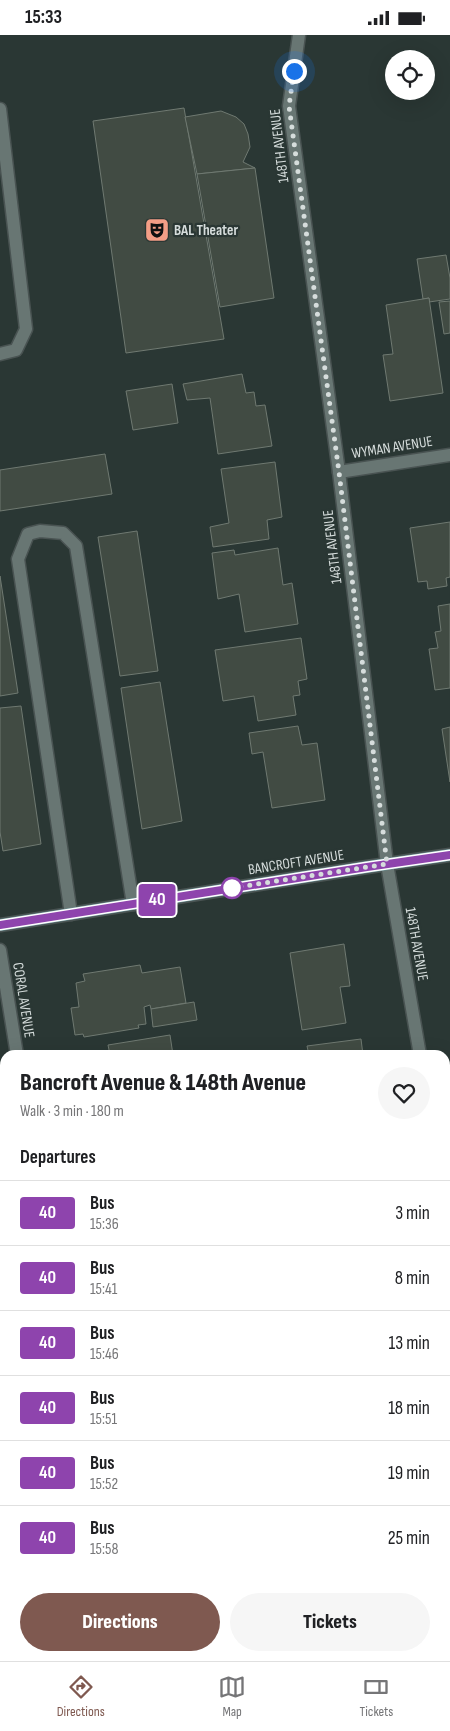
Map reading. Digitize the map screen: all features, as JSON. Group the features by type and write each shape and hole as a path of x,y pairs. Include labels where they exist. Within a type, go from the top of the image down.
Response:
{"main road":[{"name":"BANCROFT AVENUE","path":"0,925 450,855"}],"street":[{"name":"148TH AVENUE","path":"299,35 289,106 339,472 387,864 419,1050"},
{"path":"0,109 26,329 16,350 0,354"},
{"name":"WYMAN AVENUE","path":"339,472 450,455"},
{"path":"71,914 18,559 28,533 40,531 62,533 76,546 133,904"},
{"name":"CORAL AVENUE","path":"0,950 16,1050"}],"building":[{"name":"BAL Theater","path":"184,108 224,339 126,353 93,121"},
{"path":"221,111 236,117 244,124 250,147 243,162 255,168 197,174 185,117"},
{"path":"255,168 274,298 220,307 197,174"},
{"path":"446,255 450,278 450,299 429,302 429,298 423,299 417,259"},
{"path":"429,298 443,393 390,401 383,355 393,354 386,305"},
{"path":"450,301 450,333 444,334 439,302"},
{"path":"242,374 246,393 254,392 256,406 265,405 272,446 218,454 210,398 187,400 183,384"},
{"path":"172,384 178,423 133,430 126,391"},
{"path":"105,454 112,494 0,511 0,470"},
{"path":"275,462 282,517 267,520 269,539 213,547 210,527 229,523 221,469"},
{"path":"450,522 450,577 446,578 447,586 428,589 427,581 418,582 410,528"},
{"path":"137,531 158,671 120,676 98,537"},
{"path":"278,548 283,585 292,583 298,624 245,632 239,594 218,599 212,553 234,550 235,555"},
{"path":"0,576 18,693 0,696"},
{"path":"450,604 450,688 435,690 429,649 438,648 435,632 441,631 438,606"},
{"path":"301,638 307,679 298,681 300,695 293,696 296,715 258,721 254,696 223,701 215,650"},
{"path":"160,682 182,821 142,829 121,688"},
{"path":"21,706 41,844 3,851 0,832 0,708"},
{"path":"298,726 302,745 317,743 325,800 272,808 263,752 252,754 249,733"},
{"path":"450,727 450,782 442,729"},
{"path":"344,944 350,986 340,987 346,1023 302,1030 290,953"},
{"path":"140,965 142,973 180,967 186,1003 151,1009 150,1005 144,1007 146,1024 138,1025 139,1028 84,1037 83,1034 75,1035 71,1008 79,1007 76,983 85,981 83,974"},
{"path":"194,1002 197,1020 153,1027 151,1009"},
{"path":"170,1035 172,1050 109,1050 108,1045"},
{"path":"361,1039 362,1050 308,1050 307,1046"}],"bus line":[{"name":"40","path":"0,925 450,855"}],"place":[{"name":"BAL Theater","path":"157,230"}],"route":[{"path":"232,888 387,864 339,472 289,106 294,71"}]}
